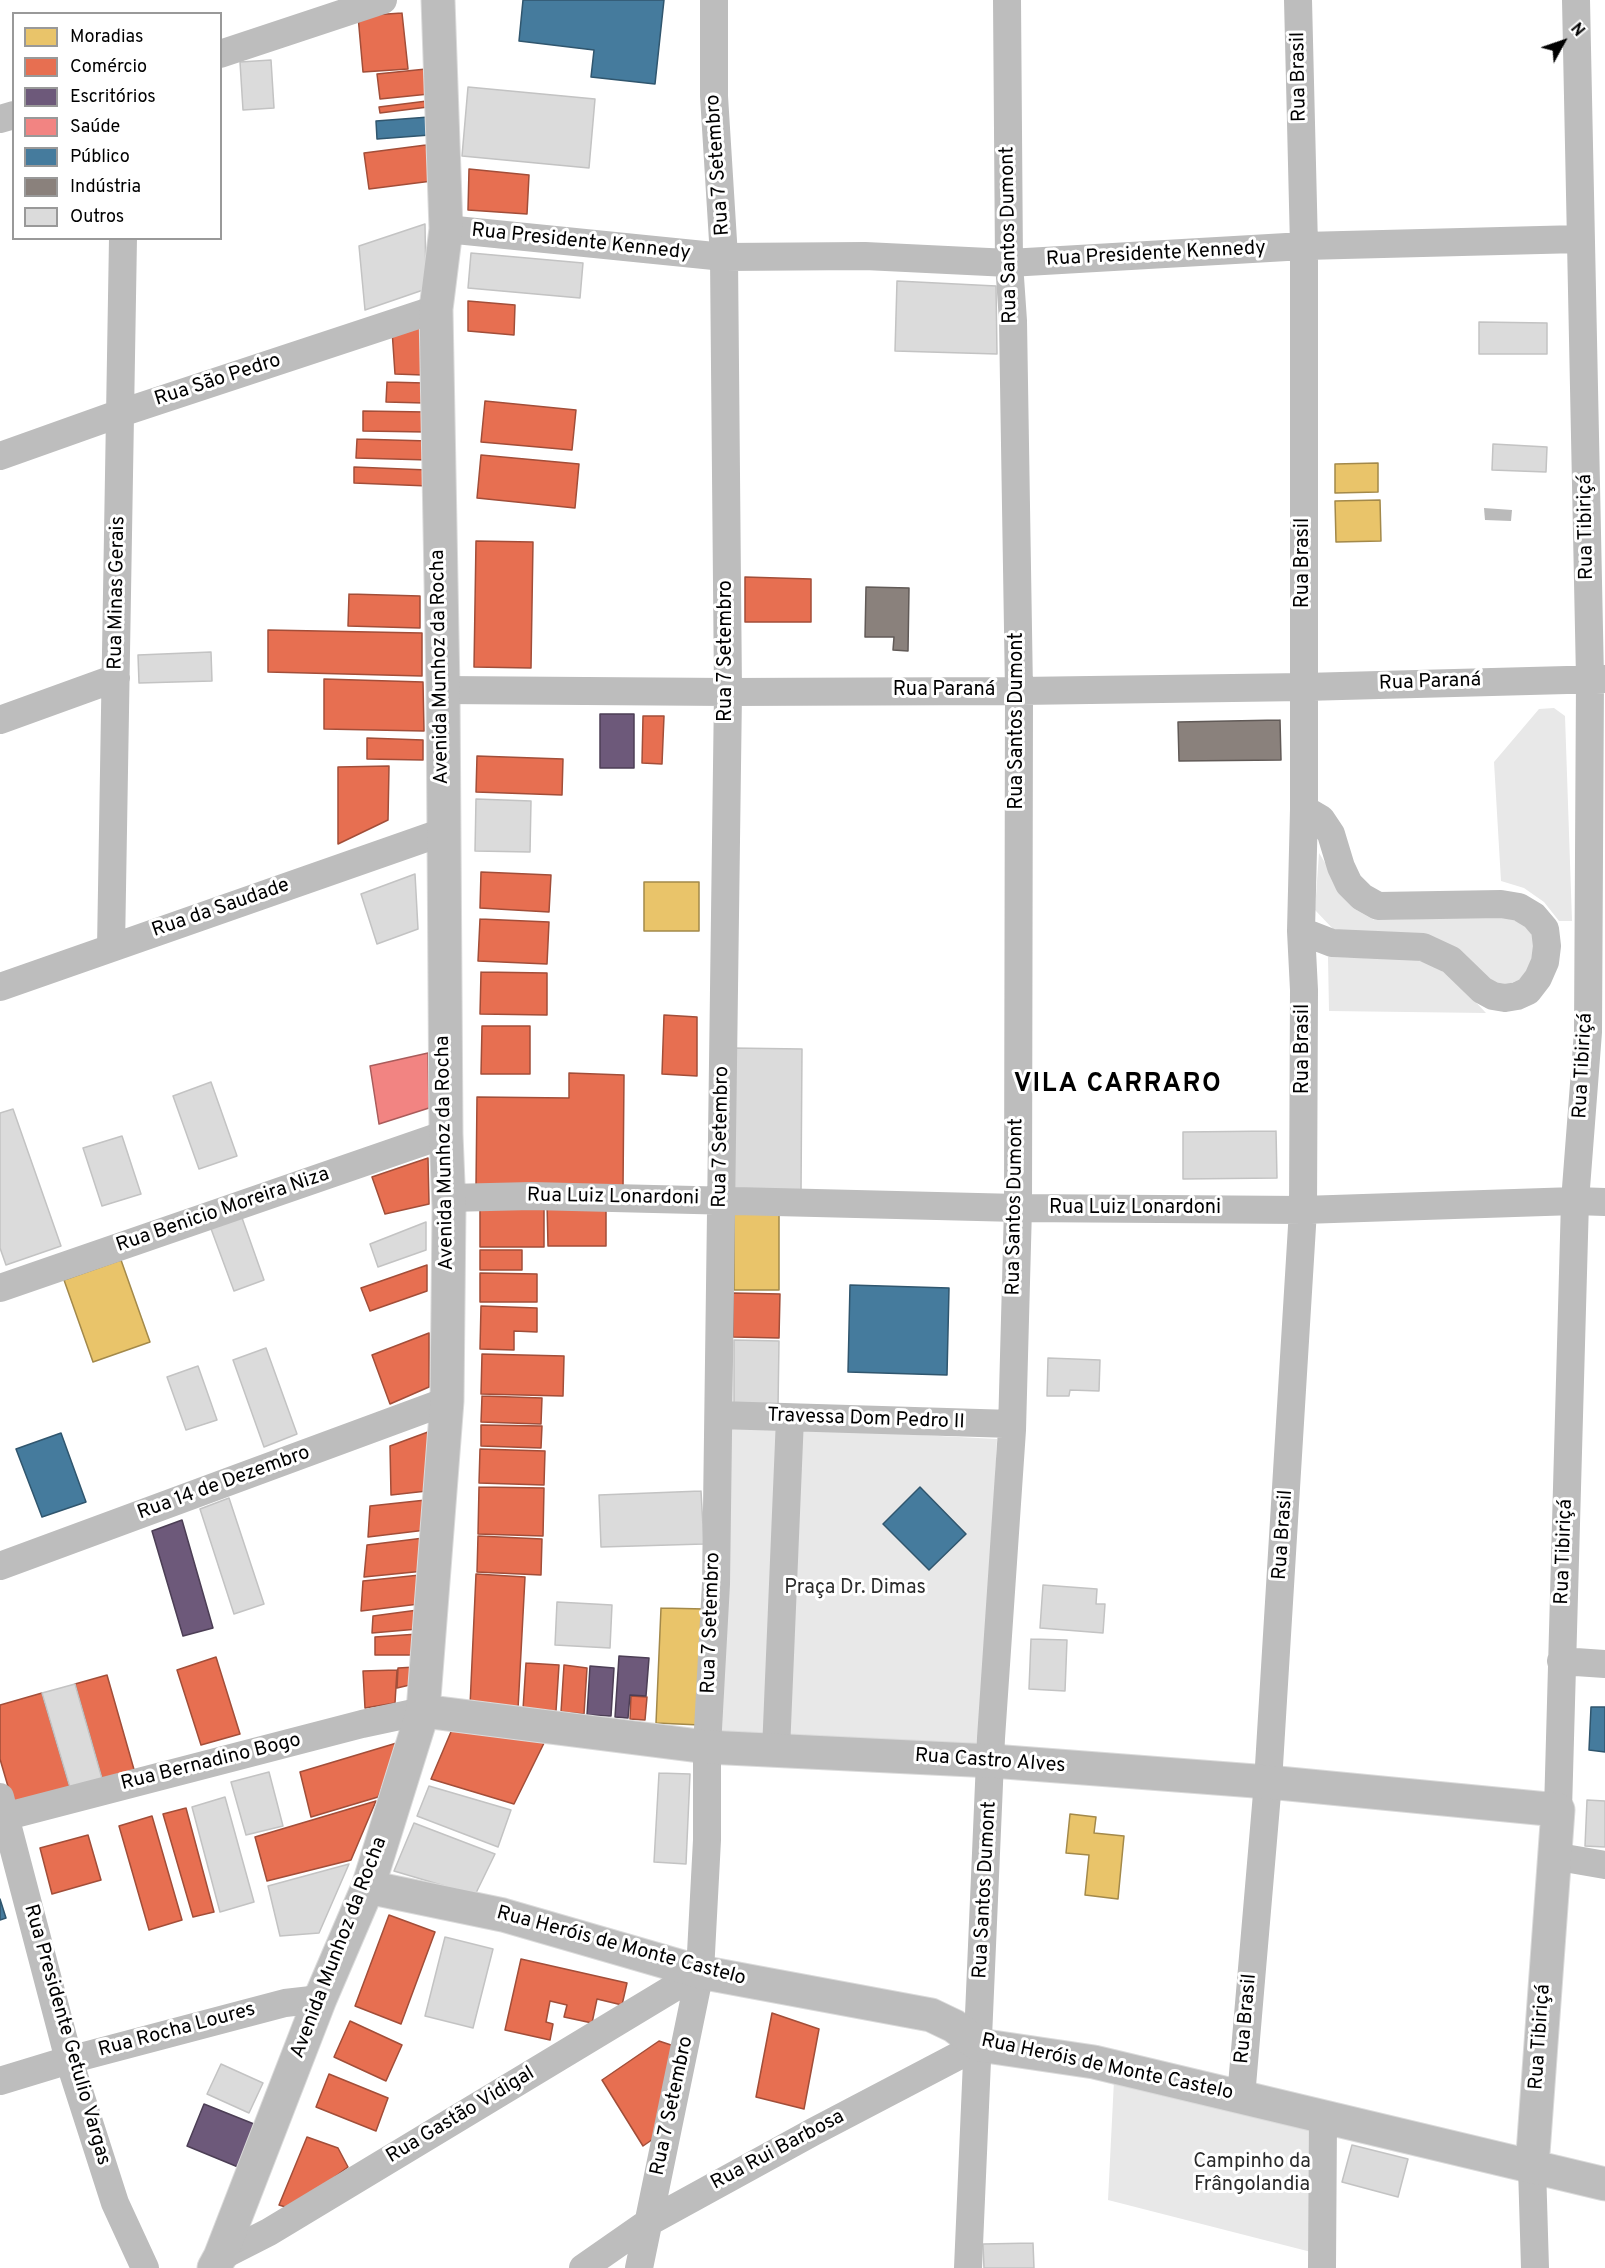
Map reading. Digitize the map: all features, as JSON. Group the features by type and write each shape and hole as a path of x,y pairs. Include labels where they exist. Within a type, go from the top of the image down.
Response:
{"main road":[{"name":"Avenida Munhoz da Rocha","path":"217,2263 320,1999 368,1887 423,1711 447,1401 448,1198 436,309 446,229 438,0"},
{"name":"Rua Castro Alves","path":"423,1711 707,1747 992,1761 1268,1782 1558,1810"},
{"name":"Rua Tibiriçá","path":"1532,2167 1558,1810"},
{"name":"Rua Heróis de Monte Castelo","path":"368,1887 503,1915 700,1972 931,2015 954,2026 979,2045 1094,2062 1605,2184"}],"street":[{"path":"222,53 383,0"},
{"name":"Rua 7 Setembro","path":"639,2268 700,1972 707,1840 707,1747 716,1584 728,692 724,257 714,96 714,0"},
{"name":"Rua Santos Dumont","path":"968,2268 992,1761 1012,1424 1018,1208 1018,691 1013,321 1009,263 1007,0"},
{"name":"Rua Brasil","path":"1241,2097 1268,1782 1304,1210 1304,990 1301,931 1304,809 1304,246 1298,0"},
{"name":"Rua Tibiriçá","path":"1558,1810 1575,1201 1597,1033 1597,679 1580,239 1576,0"},
{"name":"Rua Presidente Kennedy","path":"446,229 724,257 865,256 1009,263 1304,246 1580,239"},
{"name":"Rua Minas Gerais","path":"111,948 123,240"},
{"name":"Rua São Pedro","path":"0,456 121,413 436,309"},
{"path":"0,720 116,678"},
{"name":"Rua Paraná","path":"442,690 1018,691 1304,687 1597,679"},
{"path":"1301,931 1332,943 1423,947 1451,960 1482,990 1493,996 1505,998 1528,991 1538,978 1545,962 1547,946 1545,929 1533,916 1518,907 1501,904 1378,906 1362,897 1349,884 1331,834 1321,819 1304,809"},
{"name":"Rua da Saudade","path":"0,987 443,832"},
{"name":"Rua Benicio Moreira Niza","path":"0,1288 446,1134"},
{"name":"Rua Luiz Lonardoni","path":"448,1198 532,1196 1018,1208 1304,1210 1605,1202"},
{"name":"Rua 14 de Dezembro","path":"0,1566 447,1401"},
{"name":"Travessa Dom Pedro II","path":"719,1415 1012,1424"},
{"path":"776,1750 790,1418"},
{"path":"1561,1661 1605,1664"},
{"name":"Rua Bernadino Bogo","path":"2,1810 423,1711"},
{"name":"Rua Presidente Getulio Vargas","path":"2,1810 69,2060 115,2203 145,2268"},
{"path":"1553,1856 1605,1864"},
{"name":"Rua Gastão Vidigal","path":"217,2263 700,1972"},
{"name":"Rua Rocha Loures","path":"0,2081 69,2060 285,2003 320,1999"},
{"name":"Rua Rui Barbosa","path":"583,2268 649,2222 979,2045"},
{"path":"1322,2268 1323,2118"},
{"path":"1532,2167 1535,2268"}],"green space":[{"path":"1554,708 1565,716 1572,921 1559,921 1544,902 1524,888 1501,881 1494,762 1539,709"},
{"path":"1319,853 1353,908 1374,920 1500,917 1514,920 1525,926 1532,935 1534,946 1527,971 1519,980 1505,985 1334,930 1315,910"},
{"path":"1328,957 1415,959 1438,968 1458,983 1486,1013 1329,1011"},
{"name":"Praça Dr. Dimas","path":"728,1425 997,1439 983,1752 714,1739"},
{"name":"Campinho da Frângolandia","path":"1114,2080 1316,2127 1315,2253 1108,2200"}],"shaded area":[{"path":"1484,508 1512,510 1511,521 1485,520"}],"building: Moradias":[{"path":"1378,463 1378,492 1335,493 1335,464"},
{"path":"1380,500 1381,541 1336,542 1335,501"},
{"path":"644,882 699,882 699,931 644,931"},
{"path":"734,1211 779,1211 779,1290 734,1290"},
{"path":"121,1260 150,1342 93,1362 64,1280"},
{"path":"661,1608 705,1609 700,1725 656,1723"},
{"path":"1070,1814 1096,1817 1094,1833 1124,1836 1118,1899 1085,1895 1089,1855 1066,1853"}],"building: Comércio":[{"path":"402,13 408,69 363,72 358,16"},
{"path":"436,68 439,93 380,99 377,74"},
{"path":"435,100 436,106 380,113 379,107"},
{"path":"426,145 432,181 369,189 364,153"},
{"path":"469,169 529,175 527,214 468,210"},
{"path":"468,301 515,305 514,335 468,331"},
{"path":"423,320 423,375 395,374 392,330"},
{"path":"387,382 424,383 424,403 386,402"},
{"path":"485,401 576,410 572,450 481,442"},
{"path":"363,411 426,412 426,432 363,431"},
{"path":"357,439 429,441 429,460 356,458"},
{"path":"481,455 579,464 575,508 477,498"},
{"path":"354,467 428,470 428,486 354,483"},
{"path":"476,541 533,542 531,668 474,667"},
{"path":"745,577 811,579 811,622 745,622"},
{"path":"349,594 420,596 420,628 348,626"},
{"path":"268,630 422,633 422,676 268,672"},
{"path":"324,679 423,682 424,731 324,729"},
{"path":"643,716 664,716 662,764 642,763"},
{"path":"367,738 423,740 423,760 367,759"},
{"path":"477,756 563,759 562,795 476,792"},
{"path":"389,766 388,820 338,844 338,767"},
{"path":"481,872 551,875 549,912 480,908"},
{"path":"480,919 549,922 547,964 478,961"},
{"path":"481,972 547,973 547,1015 480,1014"},
{"path":"664,1015 697,1017 697,1076 662,1074"},
{"path":"482,1026 530,1026 530,1074 481,1074"},
{"path":"569,1073 624,1075 623,1188 476,1186 477,1097 569,1098"},
{"path":"428,1158 429,1204 385,1214 372,1177"},
{"path":"480,1202 544,1203 544,1247 480,1247"},
{"path":"547,1203 606,1203 606,1246 548,1246"},
{"path":"480,1250 522,1250 522,1270 480,1270"},
{"path":"427,1265 427,1291 370,1311 361,1288"},
{"path":"480,1273 537,1274 537,1302 480,1302"},
{"path":"733,1293 780,1294 779,1338 733,1337"},
{"path":"481,1306 537,1308 537,1332 514,1331 514,1350 480,1349"},
{"path":"429,1333 429,1387 390,1404 372,1355"},
{"path":"482,1354 564,1356 563,1396 481,1394"},
{"path":"482,1396 542,1398 541,1424 481,1422"},
{"path":"481,1425 542,1426 541,1448 481,1446"},
{"path":"428,1432 427,1491 391,1495 390,1446"},
{"path":"480,1449 545,1451 544,1485 479,1483"},
{"path":"479,1487 544,1488 543,1536 478,1534"},
{"path":"426,1500 426,1530 368,1537 370,1506"},
{"path":"478,1536 542,1539 541,1575 477,1572"},
{"path":"424,1538 424,1571 364,1577 367,1545"},
{"path":"476,1574 525,1577 518,1709 470,1706"},
{"path":"420,1575 419,1604 361,1611 363,1581"},
{"path":"418,1610 418,1629 372,1633 373,1616"},
{"path":"418,1634 418,1655 375,1655 375,1637"},
{"path":"216,1657 240,1734 201,1745 177,1670"},
{"path":"526,1663 559,1665 556,1711 523,1709"},
{"path":"564,1665 587,1668 584,1714 561,1712"},
{"path":"416,1667 414,1684 397,1688 398,1668"},
{"path":"397,1670 395,1703 365,1708 363,1671"},
{"path":"107,1675 135,1773 103,1782 75,1684"},
{"path":"42,1693 71,1791 14,1807 0,1759 0,1705"},
{"path":"631,1696 647,1697 645,1720 630,1719"},
{"path":"456,1720 547,1737 514,1804 431,1779"},
{"path":"400,1742 378,1797 311,1817 300,1772"},
{"path":"376,1801 351,1860 267,1881 255,1837"},
{"path":"186,1808 214,1912 193,1917 163,1814"},
{"path":"152,1816 182,1920 149,1930 119,1826"},
{"path":"88,1835 101,1880 52,1894 40,1848"},
{"path":"389,1915 435,1932 401,2024 355,2006"},
{"path":"521,1959 627,1983 622,2005 597,1999 592,2023 564,2017 567,2005 550,2001 546,2022 553,2024 550,2040 505,2030"},
{"path":"772,2013 819,2029 804,2109 756,2097"},
{"path":"350,2021 402,2045 386,2081 334,2057"},
{"path":"659,2041 674,2046 659,2135 643,2146 602,2080"},
{"path":"329,2074 388,2098 376,2131 316,2107"},
{"path":"307,2137 338,2148 348,2167 292,2209 279,2205"}],"building: Escritórios":[{"path":"600,714 634,714 634,768 600,768"},
{"path":"182,1520 213,1628 183,1636 152,1531"},
{"path":"619,1656 649,1658 646,1696 630,1695 628,1718 615,1717"},
{"path":"590,1666 614,1668 611,1716 587,1715"},
{"path":"204,2104 254,2124 238,2167 187,2146"}],"building: Saúde":[{"path":"428,1053 429,1108 379,1124 370,1066"}],"building: Público":[{"path":"523,0 664,0 655,84 591,77 594,50 519,41"},
{"path":"429,117 430,135 377,139 376,121"},
{"path":"850,1285 949,1288 947,1375 848,1372"},
{"path":"61,1433 86,1502 42,1517 16,1449"},
{"path":"920,1487 966,1534 929,1570 883,1524"},
{"path":"1591,1707 1605,1707 1605,1752 1589,1750"},
{"path":"0,1899 6,1918 0,1920"}],"building: Indústria":[{"path":"866,587 909,588 908,651 893,650 894,637 865,637"},
{"path":"1280,720 1281,760 1179,761 1178,722"}],"building: Outros":[{"path":"271,60 274,108 243,110 240,62"},
{"path":"468,87 595,99 589,168 462,156"},
{"path":"425,224 426,289 365,310 359,246"},
{"path":"471,253 583,263 580,298 468,288"},
{"path":"897,281 996,286 997,354 895,351"},
{"path":"1479,322 1547,323 1547,354 1479,354"},
{"path":"1493,444 1547,447 1546,472 1492,470"},
{"path":"211,652 212,681 139,683 138,655"},
{"path":"476,799 531,801 530,852 475,851"},
{"path":"415,874 418,929 377,944 361,894"},
{"path":"732,1048 802,1049 801,1192 731,1191"},
{"path":"211,1082 237,1156 199,1169 173,1096"},
{"path":"13,1109 61,1246 6,1265 0,1248 0,1113"},
{"path":"1276,1131 1277,1178 1183,1179 1183,1132"},
{"path":"122,1136 141,1194 102,1206 83,1148"},
{"path":"241,1215 264,1280 234,1291 210,1226"},
{"path":"426,1222 426,1250 378,1267 370,1244"},
{"path":"734,1340 779,1341 778,1407 734,1406"},
{"path":"266,1348 297,1434 264,1447 233,1360"},
{"path":"1048,1358 1100,1360 1099,1391 1070,1390 1069,1396 1047,1396"},
{"path":"198,1366 217,1420 186,1430 167,1377"},
{"path":"701,1491 704,1544 601,1547 599,1495"},
{"path":"229,1498 264,1604 234,1614 200,1509"},
{"path":"1043,1585 1097,1589 1096,1604 1105,1604 1103,1633 1040,1628"},
{"path":"557,1602 612,1605 610,1648 555,1645"},
{"path":"1031,1639 1067,1640 1065,1691 1029,1689"},
{"path":"75,1684 103,1782 71,1791 42,1693"},
{"path":"269,1772 283,1826 246,1835 231,1782"},
{"path":"659,1773 690,1774 686,1864 654,1862"},
{"path":"429,1786 511,1810 498,1847 417,1816"},
{"path":"225,1797 254,1902 220,1912 192,1807"},
{"path":"1587,1800 1605,1801 1605,1847 1585,1846"},
{"path":"414,1823 495,1854 475,1895 394,1871"},
{"path":"349,1864 319,1933 280,1936 268,1886"},
{"path":"445,1937 493,1949 473,2028 425,2016"},
{"path":"221,2064 263,2083 249,2113 207,2094"},
{"path":"1352,2145 1408,2159 1398,2197 1342,2182"},
{"path":"1033,2243 1034,2268 984,2268 983,2244"}],"district":[{"name":"VILA CARRARO","path":"1118,1086"}]}
